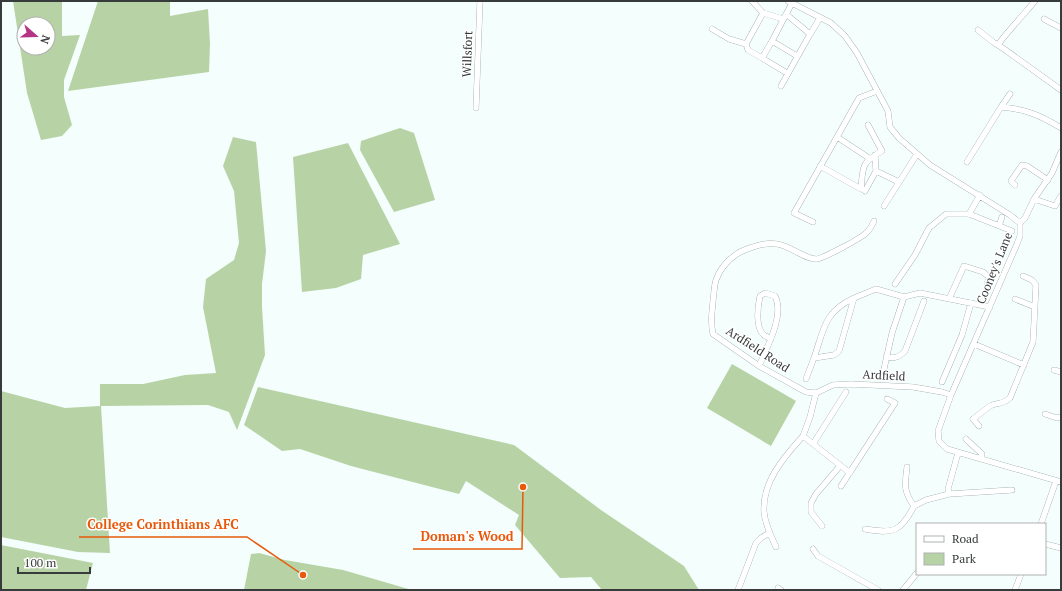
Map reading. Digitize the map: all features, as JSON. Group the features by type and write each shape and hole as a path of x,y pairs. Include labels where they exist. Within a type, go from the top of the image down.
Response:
{"street":[{"name":"Willsfort","path":"476,108 480,1"},
{"path":"752,1 763,13 784,17 810,34"},
{"path":"998,45 1036,1"},
{"path":"762,58 784,17 790,2"},
{"name":"Cooney's Lane","path":"790,2 831,23 845,36 857,53 888,111 890,127 899,138 930,165 980,195 1020,223 1020,236 1017,244 951,395 938,431 938,441 946,449 1059,482"},
{"path":"763,13 746,44 748,50 787,73"},
{"path":"781,86 787,73 820,18"},
{"path":"1044,19 1061,28"},
{"path":"712,29 729,39 746,44"},
{"path":"978,30 1061,90"},
{"path":"772,41 797,56"},
{"path":"813,222 794,213 859,98 877,91"},
{"path":"968,162 1010,94"},
{"path":"1001,107 1017,109 1044,117 1061,128"},
{"path":"820,166 862,189 863,166 869,158 882,150 868,125"},
{"path":"837,137 869,158"},
{"path":"1020,223 1025,218 1034,199 1060,160 1061,152"},
{"path":"884,206 917,154"},
{"path":"865,191 876,171 875,155"},
{"path":"1015,185 1010,181 1022,165 1027,166 1048,180"},
{"path":"876,171 899,182"},
{"path":"969,214 980,195"},
{"path":"1034,199 1055,206 1061,196"},
{"path":"895,284 915,255 929,228 946,214 969,214 1012,232"},
{"path":"999,226 1002,217"},
{"name":"Ardfield Road","path":"816,394 806,392 759,366 713,334 710,322 716,283 723,266 741,252 765,244 777,244 811,258 821,258 864,234 870,229 874,221"},
{"path":"949,299 964,266 983,272 990,278 987,283"},
{"path":"979,426 974,420 988,407 1003,403 1010,398 1033,342 1036,285 1032,280 1023,276"},
{"path":"806,379 826,320 843,303 876,289 904,297 920,293 990,307"},
{"path":"759,366 771,339 778,312 778,302 775,296 766,293 760,296 758,308 759,325 762,333 771,339"},
{"path":"882,378 892,333 904,297"},
{"path":"814,358 834,356 839,351 854,298"},
{"path":"1015,299 1035,307"},
{"path":"886,357 896,358 905,351 924,301"},
{"path":"942,382 962,335 971,304"},
{"path":"974,344 1024,364"},
{"path":"1054,370 1061,372"},
{"name":"Ardfield","path":"816,394 834,385 852,384 913,387 951,395"},
{"path":"813,444 846,392"},
{"path":"776,547 769,533 764,512 768,488 777,468 803,436 816,394"},
{"path":"841,486 895,403 887,398"},
{"path":"1045,414 1057,418 1061,417"},
{"path":"803,436 850,473"},
{"path":"966,439 982,454 981,459"},
{"path":"949,494 948,489 958,453"},
{"path":"822,526 811,512 811,503 816,494 840,466"},
{"path":"907,467 905,486 908,497 914,506"},
{"path":"1041,523 1059,482"},
{"path":"865,529 882,532 898,528 905,522 914,506 926,500 949,494 1012,490"},
{"path":"738,590 756,543 769,533"},
{"path":"1046,544 1061,548"},
{"path":"813,549 818,556 878,590"},
{"path":"903,590 916,574"},
{"path":"1015,590 1021,575"}],"green space":[{"path":"13,1 62,1 62,36 80,35 64,80 64,97 72,125 62,136 41,140 27,93 21,56 56,56 56,16 16,16 16,21"},
{"path":"98,1 170,1 170,16 208,9 210,44 209,72 68,91"},
{"path":"400,128 414,133 435,200 394,212 360,150 361,141"},
{"path":"233,137 256,142 266,251 262,284 265,355 237,430 229,412 208,405 101,406 110,553 78,552 1,537 1,391 65,408 100,406 100,384 143,384 185,375 216,373 203,307 206,279 234,260 239,243 234,191 223,166"},
{"path":"348,143 400,244 363,255 361,279 336,288 302,292 293,157"},
{"path":"732,364 796,401 771,446 707,408"},
{"path":"258,387 514,445 601,510 684,566 699,590 602,590 591,577 560,578 515,525 519,515 466,481 459,494 351,466 300,449 282,451 244,425"},
{"path":"1,545 93,563 86,590 1,590"},
{"path":"259,553 285,560 343,570 412,590 244,590 251,554"}],"place":[{"name":"Doman's Wood","path":"523,487"},
{"name":"College Corinthians AFC","path":"303,575"}]}
